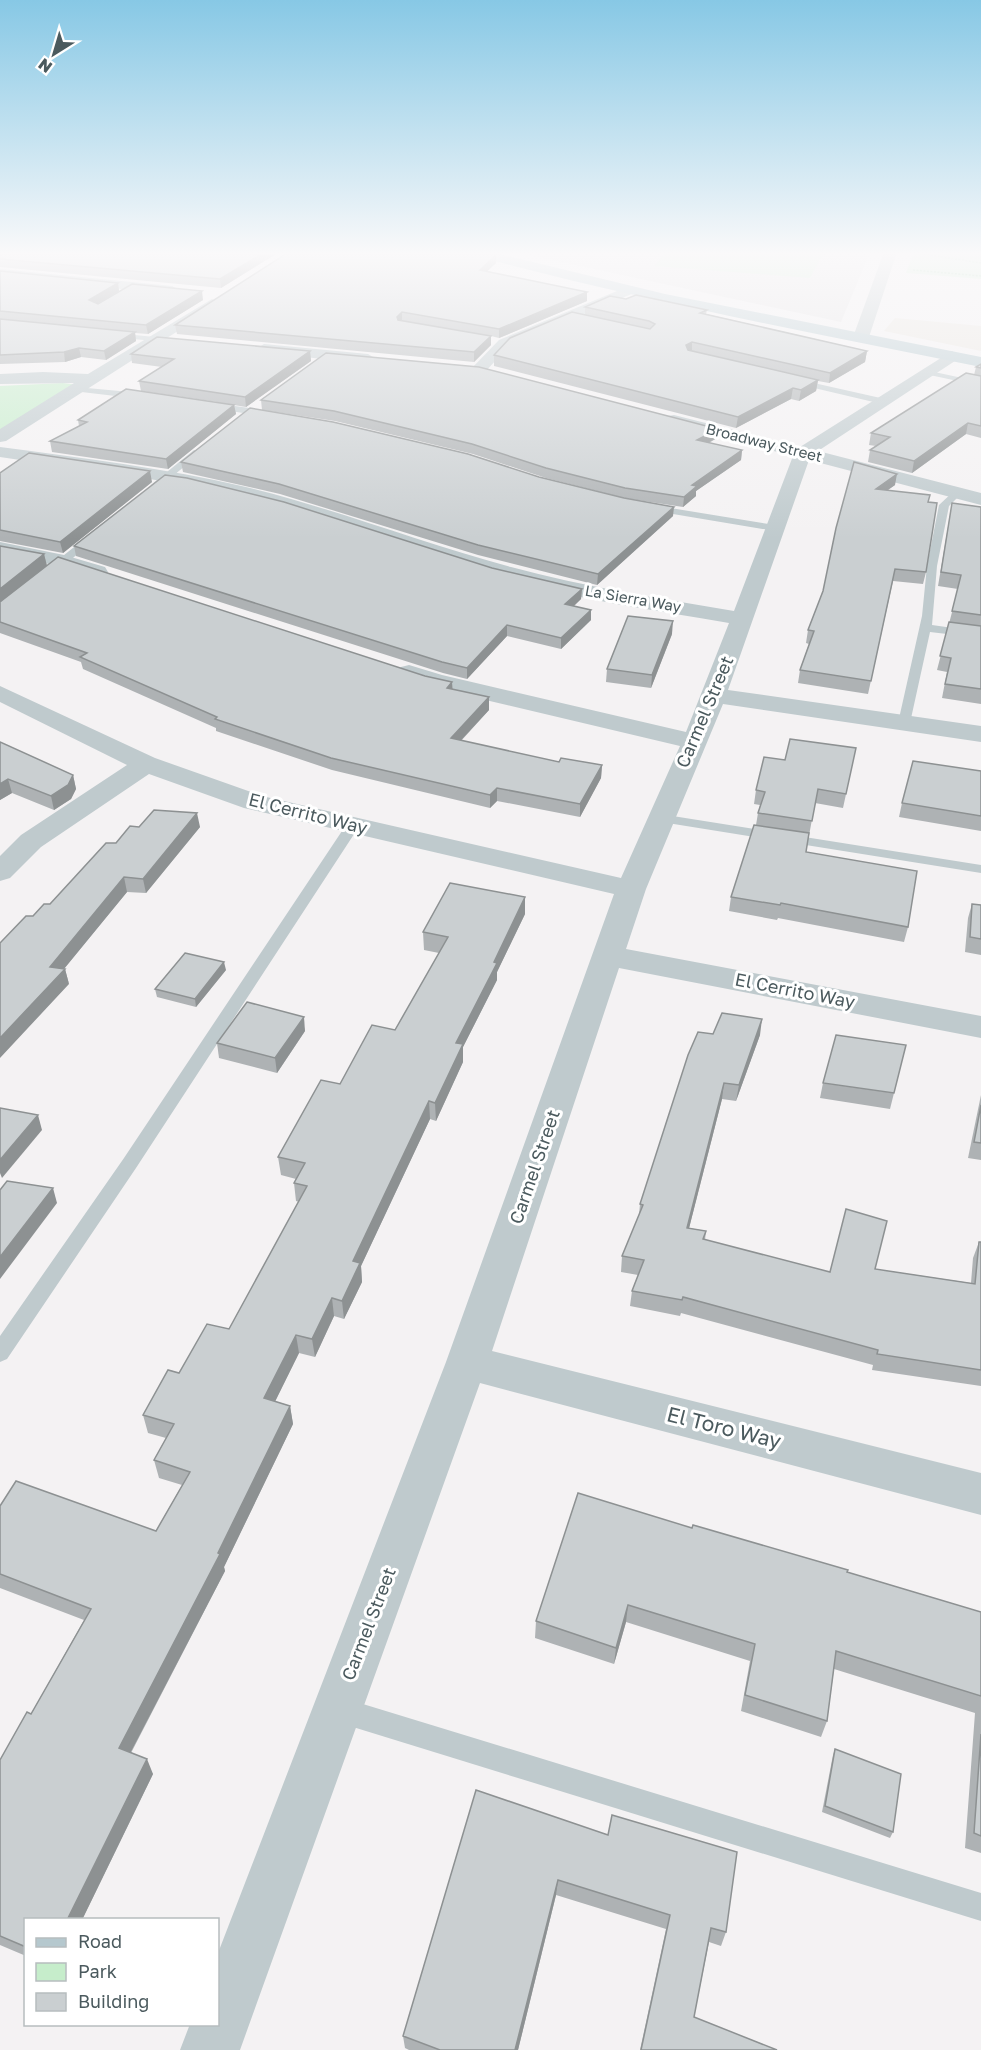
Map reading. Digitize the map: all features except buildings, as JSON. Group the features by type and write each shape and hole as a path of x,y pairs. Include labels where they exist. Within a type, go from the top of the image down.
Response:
{"main road":[{"path":"910,348 981,362"}],"street":[{"path":"0,437 141,348"},
{"path":"247,348 386,361"},
{"path":"493,348 473,369 502,375"},
{"path":"803,453 952,356"},
{"path":"0,379 43,377 92,379"},
{"name":"Broadway Street","path":"663,418 981,500"},
{"name":"La Sierra Way","path":"0,452 168,475 245,492 322,513 537,581 742,619"},
{"name":"Carmel Street","path":"219,2026 467,1362 631,890 714,695 803,453"},
{"path":"0,548 64,561 119,579"},
{"path":"392,667 435,681 693,741"},
{"name":"El Cerrito Way","path":"0,693 146,764 254,802 631,890"},
{"path":"714,695 981,735"},
{"path":"0,872 30,841 146,764"},
{"name":"El Cerrito Way","path":"609,956 981,1027"},
{"name":"El Toro Way","path":"467,1362 981,1494"},
{"name":"Carmel Street","path":"210,2050 219,2026"}],"lane":[{"path":"312,366 328,355"},
{"path":"928,372 979,381"},
{"path":"781,377 882,401"},
{"path":"76,389 155,397"},
{"path":"202,404 280,416"},
{"path":"241,419 259,404"},
{"path":"142,497 204,447"},
{"path":"904,723 925,628 932,566 944,505 957,493"},
{"path":"645,507 775,528"},
{"path":"46,576 99,532"},
{"path":"925,628 981,635"},
{"path":"660,818 981,869"},
{"path":"0,1353 353,825"},
{"path":"337,1709 981,1907"}],"shaded area":[{"path":"965,348 981,348 981,351"}],"green space":[{"path":"63,383 78,385 0,432 0,386"}]}
